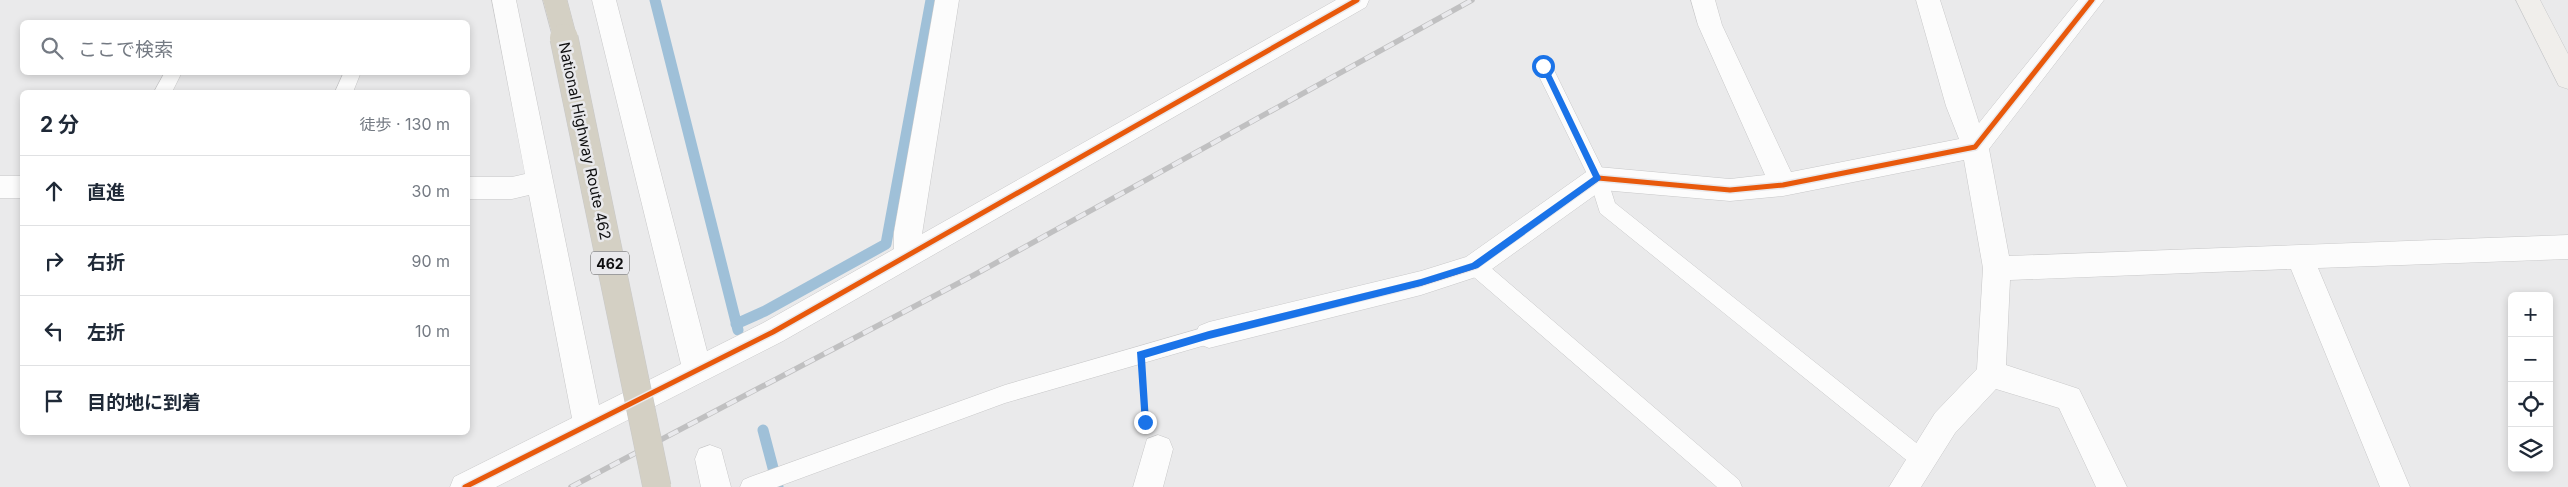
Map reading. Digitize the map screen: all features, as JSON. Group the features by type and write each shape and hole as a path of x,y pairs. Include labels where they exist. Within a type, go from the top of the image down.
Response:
{"highway":[{"name":"National Highway Route 462","path":"555,0 657,487"}],"street":[{"path":"504,0 588,424"},
{"path":"604,0 697,370"},
{"path":"908,254 908,232 947,0"},
{"path":"465,487 773,332 1356,0"},
{"path":"1704,0 1710,25 1783,185"},
{"path":"1904,487 1945,423 1991,374 1997,268 1975,147 1959,106 1928,0"},
{"path":"1209,335 1421,283 1475,266 1598,178 1730,190 1783,185 1975,147 2092,0"},
{"path":"2528,0 2566,69"},
{"path":"470,188 512,188 540,181"},
{"path":"0,187 20,187"},
{"path":"1997,268 2568,247"},
{"path":"2300,257 2395,487"},
{"path":"1991,374 2069,398 2112,487"},
{"path":"1148,487 1158,450"}],"lane":[{"path":"1543,66 1598,178 1607,207 1922,460"},
{"path":"164,90 172,75"},
{"path":"345,90 352,75"},
{"path":"1475,266 1732,487"},
{"path":"750,487 1005,394 1209,335"}],"path":[{"path":"1140,355 1145,422 1158,450"}],"waterway":[{"path":"655,0 736,324"},
{"path":"736,324 765,311 886,244 931,0"},
{"path":"736,324 738,330"},
{"path":"763,430 778,487"}],"railway":[{"path":"571,487 974,275 1472,0"}],"cycle path":[{"path":"465,487 773,332 1357,0"},
{"path":"1209,335 1421,283 1475,266 1598,178 1730,190 1783,185 1975,147 2092,0"}],"route":[{"path":"1145,422 1140,355 1209,335 1421,283 1475,266 1598,178 1543,66"}]}
